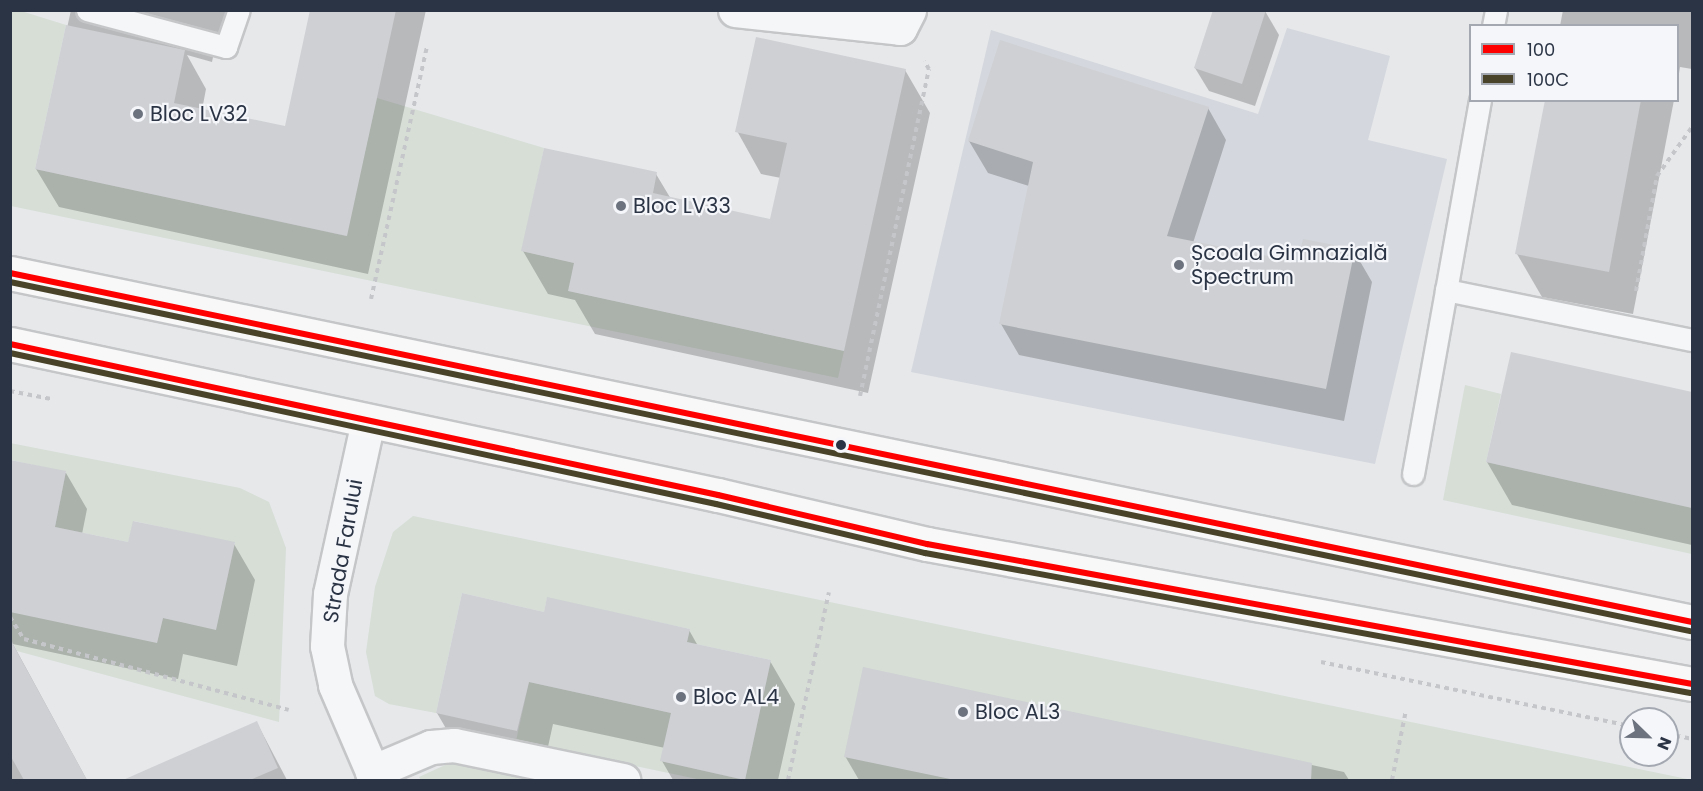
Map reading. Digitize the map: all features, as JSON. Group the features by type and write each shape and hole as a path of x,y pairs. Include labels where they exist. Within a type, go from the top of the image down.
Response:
{"main road":[{"path":"10,273 1692,621"},
{"path":"10,344 718,495 927,544 1692,684"}],"street":[{"path":"735,10 904,19"},
{"name":"Strada Farului","path":"368,421 330,594 327,646 335,685 368,778"},
{"path":"368,778 431,747 454,745 623,780"}],"lane":[{"path":"87,10 226,47 239,10"},
{"path":"1413,474 1480,102"},
{"path":"1446,290 1692,340"}],"path":[{"path":"860,396 929,69 904,19"},
{"path":"371,299 427,46"},
{"path":"1630,328 1657,176 1692,127"},
{"path":"788,780 830,592"},
{"path":"10,616 24,639 289,710"},
{"path":"1392,780 1406,710"}],"shaded area":[{"path":"11,11 21,11 66,25 35,169 346,236 377,98 544,148 522,251 574,263 569,291 844,351 838,378 11,206"},
{"name":"Școala Gimnazială Spectrum","path":"1287,28 1390,56 1368,140 1447,159 1375,464 911,372 991,30 1258,114"},
{"path":"1465,385 1501,394 1486,462 1692,508 1692,554 1443,500"},
{"path":"10,443 240,488 269,502 286,548 279,722 17,651 11,639 11,550 157,643 163,618 216,629 235,543 134,521 128,542 55,527 66,472 11,460"},
{"path":"413,516 1619,765 1619,767 1692,780 745,780 771,660 687,642 690,629 547,598 544,612 462,593 436,713 389,704 375,696 366,652 375,587 393,532"},
{"path":"529,682 671,713 661,761 744,780 702,780 516,741"},
{"path":"454,761 547,780 421,780 419,777"}],"building":[{"name":"Bloc LV32","path":"310,10 396,10 347,236 35,169 66,25 185,50 174,103 285,126"},
{"path":"1213,10 1266,10 1242,84 1194,68"},
{"name":"Bloc LV33","path":"756,37 906,69 844,351 568,291 574,263 521,251 544,148 657,172 653,193 770,219 787,143 735,132"},
{"path":"1000,40 1209,107 1167,236 1298,262 1303,239 1355,249 1326,389 999,324 1033,162 968,141"},
{"path":"1545,102 1641,102 1609,272 1515,254"},
{"path":"1511,352 1692,392 1692,508 1486,462"},
{"path":"10,460 66,471 55,527 128,542 133,521 235,542 216,630 163,618 157,643 10,612"},
{"name":"Bloc AL4","path":"462,593 544,612 547,597 690,629 687,642 771,660 745,780 660,761 671,713 529,682 517,731 436,713"},
{"path":"10,639 87,780 24,780 10,755"},
{"name":"Bloc AL3","path":"863,667 1312,763 1311,780 955,780 844,757"},
{"path":"257,721 278,768 250,780 123,780"}],"transit line":[{"name":"100","path":"10,273 1692,622"},
{"name":"100C","path":"10,282 1690,631"},
{"name":"100","path":"10,344 718,495 927,544 1692,684"},
{"name":"100C","path":"10,353 716,504 925,553 1690,693"}],"place":[{"name":"Bloc LV32","path":"138,114"},
{"name":"Bloc LV33","path":"621,206"},
{"name":"Școala Gimnazială Spectrum","path":"1179,265"},
{"name":"Bloc AL4","path":"681,697"},
{"name":"Bloc AL3","path":"963,712"}]}
